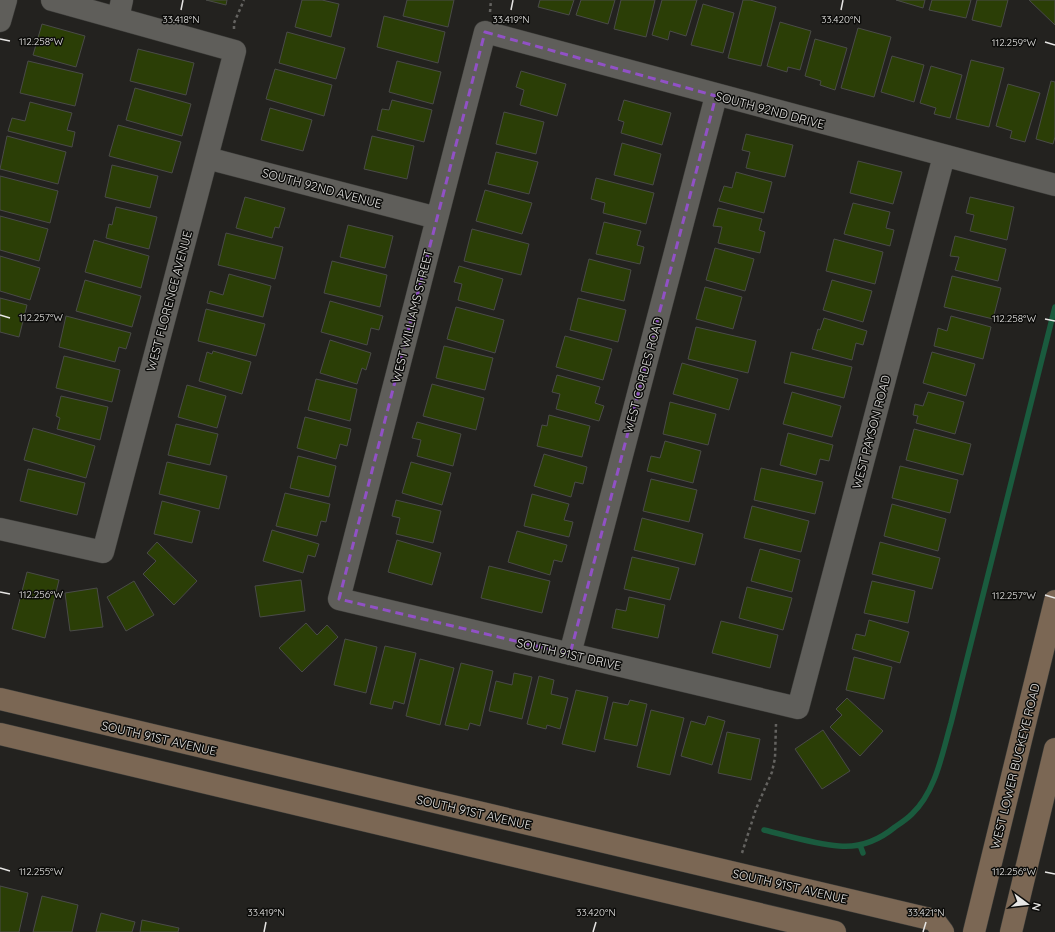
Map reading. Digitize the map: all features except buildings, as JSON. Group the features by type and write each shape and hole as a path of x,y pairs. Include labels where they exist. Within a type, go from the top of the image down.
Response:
{"main road":[{"name":"WEST LOWER BUCKEYE ROAD","path":"974,932 1055,601"},
{"name":"SOUTH 91ST AVENUE","path":"0,699 934,920 943,932"},
{"path":"0,734 835,932"},
{"path":"1010,932 1055,749"}],"street":[{"path":"0,21 6,0"},
{"path":"52,0 120,9 235,51"},
{"name":"SOUTH 92ND DRIVE","path":"485,32 716,96 1055,185"},
{"name":"WEST WILLIAMS STREET","path":"340,600 485,32"},
{"name":"WEST FLORENCE AVENUE","path":"0,529 103,552 235,51"},
{"name":"WEST CORDES ROAD","path":"570,654 716,96"},
{"name":"WEST PAYSON ROAD","path":"790,706 944,156"},
{"name":"SOUTH 92ND AVENUE","path":"207,158 437,218"},
{"name":"SOUTH 91ST DRIVE","path":"340,600 790,706"}],"path":[{"path":"235,51 234,24 244,0"},
{"path":"735,873 756,809 772,772 775,758 776,723 790,706"}],"highlighted area":[{"path":"485,32 716,96 570,654 339,599"}],"waterway":[{"path":"764,830 820,844 854,846 869,842 889,832 912,814 927,794 937,772 951,723 1055,307"},
{"path":"860,845 863,853"}]}
